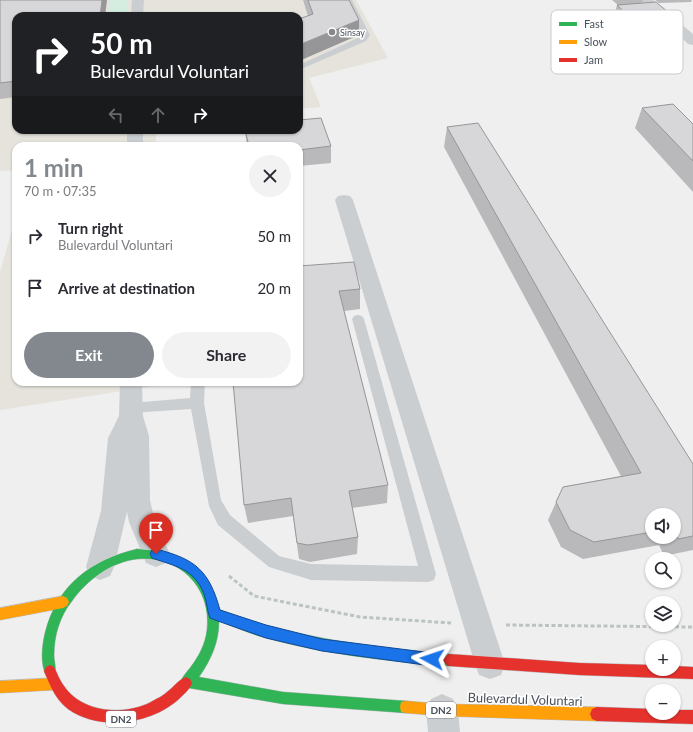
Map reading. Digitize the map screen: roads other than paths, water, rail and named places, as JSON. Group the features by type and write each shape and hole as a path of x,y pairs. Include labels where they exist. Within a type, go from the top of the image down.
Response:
{"highway":[{"path":"0,687 54,684 48,665 48,644 53,622 63,602 79,582 100,567 118,559 137,554 156,554 178,560 196,572 209,591 215,614 213,637 205,661 190,682"},
{"path":"0,614 63,602"},
{"path":"215,614 266,632 322,645 417,658 490,664 693,673"},
{"name":"DN2","path":"54,684 69,704 92,716 118,726 169,701 190,682"},
{"name":"Bulevardul Voluntari","path":"190,682 283,698 443,721 693,717"}],"street":[{"path":"137,12 138,0"},
{"path":"646,0 657,10"},
{"path":"683,32 693,41"},
{"path":"344,200 490,664"},
{"path":"131,386 131,412 137,436 137,500 142,522 156,554"},
{"path":"100,567 114,511 120,438 131,412"}],"lane":[{"path":"303,66 363,39 366,35 349,0"},
{"path":"198,386 197,403 214,500 224,520 248,541 275,562 311,572 428,574 358,319"},
{"path":"131,412 197,403"}],"place":[{"name":"Sinsay","path":"332,32"}]}
